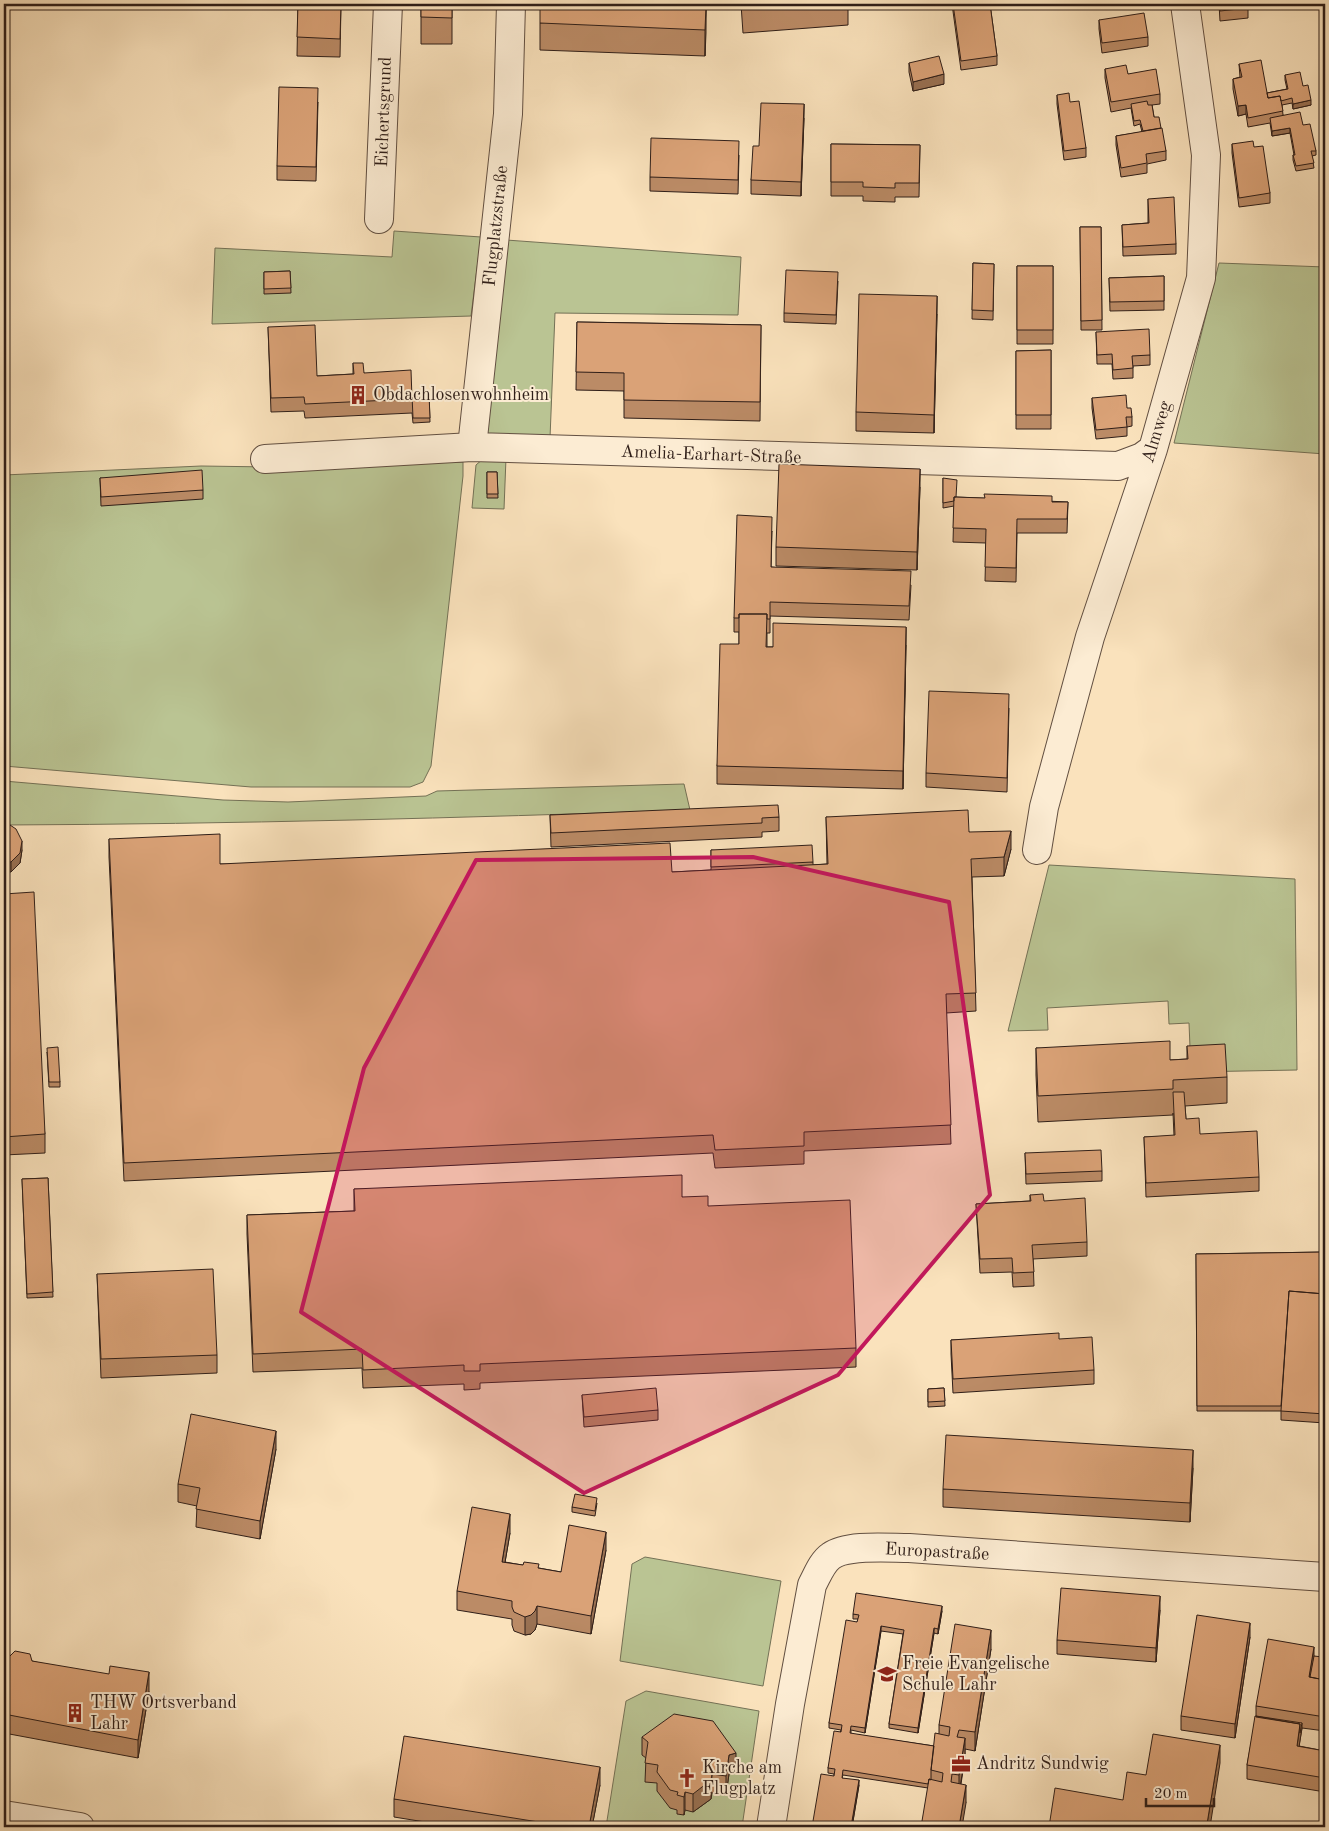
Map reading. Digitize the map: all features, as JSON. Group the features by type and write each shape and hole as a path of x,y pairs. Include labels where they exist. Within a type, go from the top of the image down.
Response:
{"street":[{"name":"Eichertsgrund","path":"379,220 388,4"},
{"name":"Flugplatzstraße","path":"472,447 508,114 511,4"},
{"name":"Almweg","path":"1037,850 1044,807 1090,637 1153,449 1201,278 1206,155 1185,4"},
{"name":"Amelia-Earhart-Straße","path":"265,459 472,447 1118,466 1142,457 1153,449"},
{"name":"Europastraße","path":"770,1827 812,1586 820,1570 831,1556 844,1550 909,1548 1325,1577"},
{"path":"4,1815 80,1827"}],"highlighted area":[{"path":"753,857 949,902 990,1195 838,1375 584,1493 301,1312 364,1068 476,860"}],"green space":[{"path":"394,231 481,237 471,316 212,324 215,248 392,257"},
{"path":"506,240 741,257 738,315 555,313 550,438 481,437"},
{"path":"1219,263 1325,267 1325,454 1174,443"},
{"path":"484,458 506,458 504,509 472,508 476,465"},
{"path":"463,462 431,766 423,782 410,787 251,787 4,766 4,475 201,466 271,467"},
{"path":"4,781 223,800 288,802 426,796 437,791 684,784 690,810 347,820 4,825"},
{"path":"1049,865 1295,879 1297,1070 1191,1072 1189,1023 1169,1024 1168,1001 1047,1008 1048,1030 1008,1031"},
{"path":"645,1557 781,1581 763,1686 620,1661 632,1564"},
{"path":"646,1691 759,1711 742,1827 606,1827 626,1701"}],"building":[{"path":"298,4 341,4 340,39 297,37"},
{"path":"421,4 452,4 452,18 421,17"},
{"path":"540,4 706,6 705,30 540,23"},
{"path":"743,4 776,4 743,6"},
{"path":"953,4 990,4 997,56 961,61"},
{"path":"1220,4 1248,4 1248,8 1220,11"},
{"path":"1144,13 1148,37 1102,43 1099,20"},
{"path":"939,56 944,74 913,82 909,63"},
{"path":"1261,60 1268,98 1280,96 1283,111 1248,118 1246,105 1238,106 1233,79 1242,77 1239,64"},
{"path":"1126,65 1128,74 1156,69 1160,94 1111,102 1105,69"},
{"path":"1300,72 1303,86 1308,85 1311,100 1293,104 1292,98 1281,101 1280,96 1268,98 1267,93 1288,89 1285,75"},
{"path":"279,87 318,88 316,167 277,166"},
{"path":"1069,93 1070,102 1079,101 1086,148 1064,151 1057,95"},
{"path":"1147,101 1148,105 1152,105 1154,117 1159,117 1161,128 1143,131 1140,120 1134,121 1131,104"},
{"path":"761,103 804,104 801,182 751,180 753,146 759,146"},
{"path":"1300,112 1303,125 1310,124 1316,151 1311,151 1314,163 1296,166 1290,128 1272,131 1270,118"},
{"path":"1162,128 1166,151 1146,154 1147,163 1121,168 1116,136"},
{"path":"651,138 739,141 738,180 650,177"},
{"path":"1253,141 1254,147 1263,146 1270,193 1239,198 1232,144"},
{"path":"831,144 920,145 919,183 895,183 895,188 863,187 863,182 831,182"},
{"path":"1174,197 1176,244 1123,247 1122,225 1149,223 1148,199"},
{"path":"1080,227 1101,227 1102,320 1081,321"},
{"path":"973,263 994,264 993,311 972,310"},
{"path":"1017,266 1053,266 1053,330 1017,330"},
{"path":"786,270 838,272 836,315 784,313"},
{"path":"290,271 291,288 264,289 264,272"},
{"path":"1164,276 1164,301 1110,302 1109,278"},
{"path":"859,294 937,296 934,415 856,412"},
{"path":"577,322 761,325 760,402 624,400 624,373 576,372"},
{"path":"315,325 317,376 354,374 353,363 363,363 364,373 411,370 412,399 305,404 304,397 271,398 268,327"},
{"path":"1149,329 1150,355 1132,356 1133,368 1113,370 1112,354 1097,355 1096,332"},
{"path":"1051,350 1051,415 1016,415 1016,351"},
{"path":"429,394 430,418 413,418 412,395"},
{"path":"1126,395 1127,408 1131,408 1132,417 1126,417 1127,427 1096,430 1092,398"},
{"path":"779,464 920,469 917,552 776,547"},
{"path":"202,470 203,490 101,497 100,478"},
{"path":"487,472 497,472 498,494 487,494"},
{"path":"943,478 957,480 954,501 943,503"},
{"path":"984,494 1052,496 1052,502 1068,502 1067,519 1017,519 1016,568 985,567 986,529 953,528 954,497 985,498"},
{"path":"737,515 772,517 771,567 911,571 909,606 770,602 770,619 767,619 767,614 739,614 739,618 734,618"},
{"path":"739,614 767,614 766,647 773,647 773,623 906,627 903,771 717,766 720,644 739,644"},
{"path":"929,691 1009,694 1007,778 926,773"},
{"path":"778,805 779,817 762,818 762,823 551,833 550,815"},
{"path":"968,810 969,832 1011,831 1004,857 971,859 976,993 946,994 951,1125 804,1132 804,1146 715,1150 713,1135 124,1163 109,839 220,834 220,864 670,843 672,872 828,864 826,817"},
{"path":"4,825 10,825 16,829 22,841 20,853 11,862 4,863"},
{"path":"812,845 813,862 711,867 711,850"},
{"path":"34,892 45,1134 4,1137 4,894"},
{"path":"1170,1041 1170,1060 1188,1059 1187,1046 1225,1044 1227,1077 1173,1080 1173,1089 1038,1096 1036,1048"},
{"path":"58,1047 60,1082 49,1082 47,1048"},
{"path":"1173,1092 1184,1092 1186,1119 1199,1118 1200,1134 1257,1131 1259,1177 1146,1183 1144,1137 1175,1135"},
{"path":"1101,1150 1102,1171 1026,1174 1025,1153"},
{"path":"682,1175 682,1197 708,1196 708,1206 850,1200 856,1348 480,1364 480,1371 464,1371 464,1365 363,1370 362,1349 253,1354 247,1215 355,1211 354,1189"},
{"path":"48,1178 53,1292 27,1294 22,1179"},
{"path":"1043,1194 1044,1201 1085,1198 1087,1242 1032,1245 1034,1272 1013,1273 1012,1258 980,1259 976,1204 1031,1201 1030,1195"},
{"path":"1325,1252 1325,1294 1289,1291 1281,1406 1197,1406 1196,1254"},
{"path":"213,1269 217,1355 101,1359 97,1274"},
{"path":"1289,1291 1325,1294 1325,1414 1281,1411"},
{"path":"1059,1333 1059,1339 1092,1337 1094,1370 953,1379 951,1340"},
{"path":"656,1388 658,1410 584,1417 582,1395"},
{"path":"944,1388 945,1401 928,1402 928,1389"},
{"path":"191,1414 276,1431 260,1521 196,1509 200,1488 178,1484"},
{"path":"946,1435 1193,1450 1190,1503 943,1489"},
{"path":"575,1494 597,1498 595,1511 572,1507"},
{"path":"472,1507 510,1514 502,1562 523,1565 524,1562 539,1564 538,1568 561,1572 569,1525 606,1532 591,1616 537,1606 531,1615 525,1617 514,1612 512,1601 457,1591"},
{"path":"1061,1588 1160,1596 1156,1648 1057,1640"},
{"path":"856,1593 942,1606 938,1629 934,1628 918,1728 889,1724 904,1630 881,1626 865,1728 851,1726 850,1733 934,1746 931,1780 929,1779 928,1784 843,1770 842,1778 859,1780 851,1827 812,1827 821,1774 834,1776 835,1769 828,1768 834,1731 841,1732 842,1725 829,1723 846,1620 857,1622 859,1615 853,1614"},
{"path":"1197,1615 1250,1623 1235,1724 1181,1716"},
{"path":"955,1624 991,1630 975,1732 959,1730 957,1737 965,1738 959,1775 952,1774 951,1782 966,1785 959,1827 921,1827 929,1779 942,1782 943,1773 931,1770 935,1733 949,1736 950,1727 939,1725"},
{"path":"1268,1639 1314,1647 1309,1677 1325,1680 1325,1717 1256,1706"},
{"name":"THW Ortsverband Lahr","path":"15,1651 30,1654 32,1661 109,1674 110,1666 149,1672 138,1740 4,1714 4,1656 9,1657"},
{"path":"1314,1656 1323,1657 1320,1679 1310,1677"},
{"name":"Kirche am Flugplatz","path":"674,1714 713,1721 736,1753 729,1755 726,1776 712,1774 711,1780 693,1794 685,1792 684,1797 677,1795 678,1792 670,1790 657,1772 658,1765 645,1763 648,1742 642,1737"},
{"path":"1255,1716 1300,1724 1297,1746 1325,1751 1325,1778 1247,1765"},
{"path":"1256,1716 1302,1723 1300,1733 1300,1724"},
{"path":"1153,1734 1220,1745 1207,1824 1226,1827 1049,1827 1055,1788 1123,1800 1127,1772 1146,1775"},
{"path":"404,1736 600,1767 589,1827 570,1827 394,1799"}],"place":[{"name":"Obdachlosenwohnheim","path":"358,395"},
{"name":"Freie Evangelische Schule Lahr","path":"887,1674"},
{"name":"THW Ortsverband Lahr","path":"75,1713"},
{"name":"Andritz Sundwig","path":"961,1764"},
{"name":"Kirche am Flugplatz","path":"687,1778"}]}
